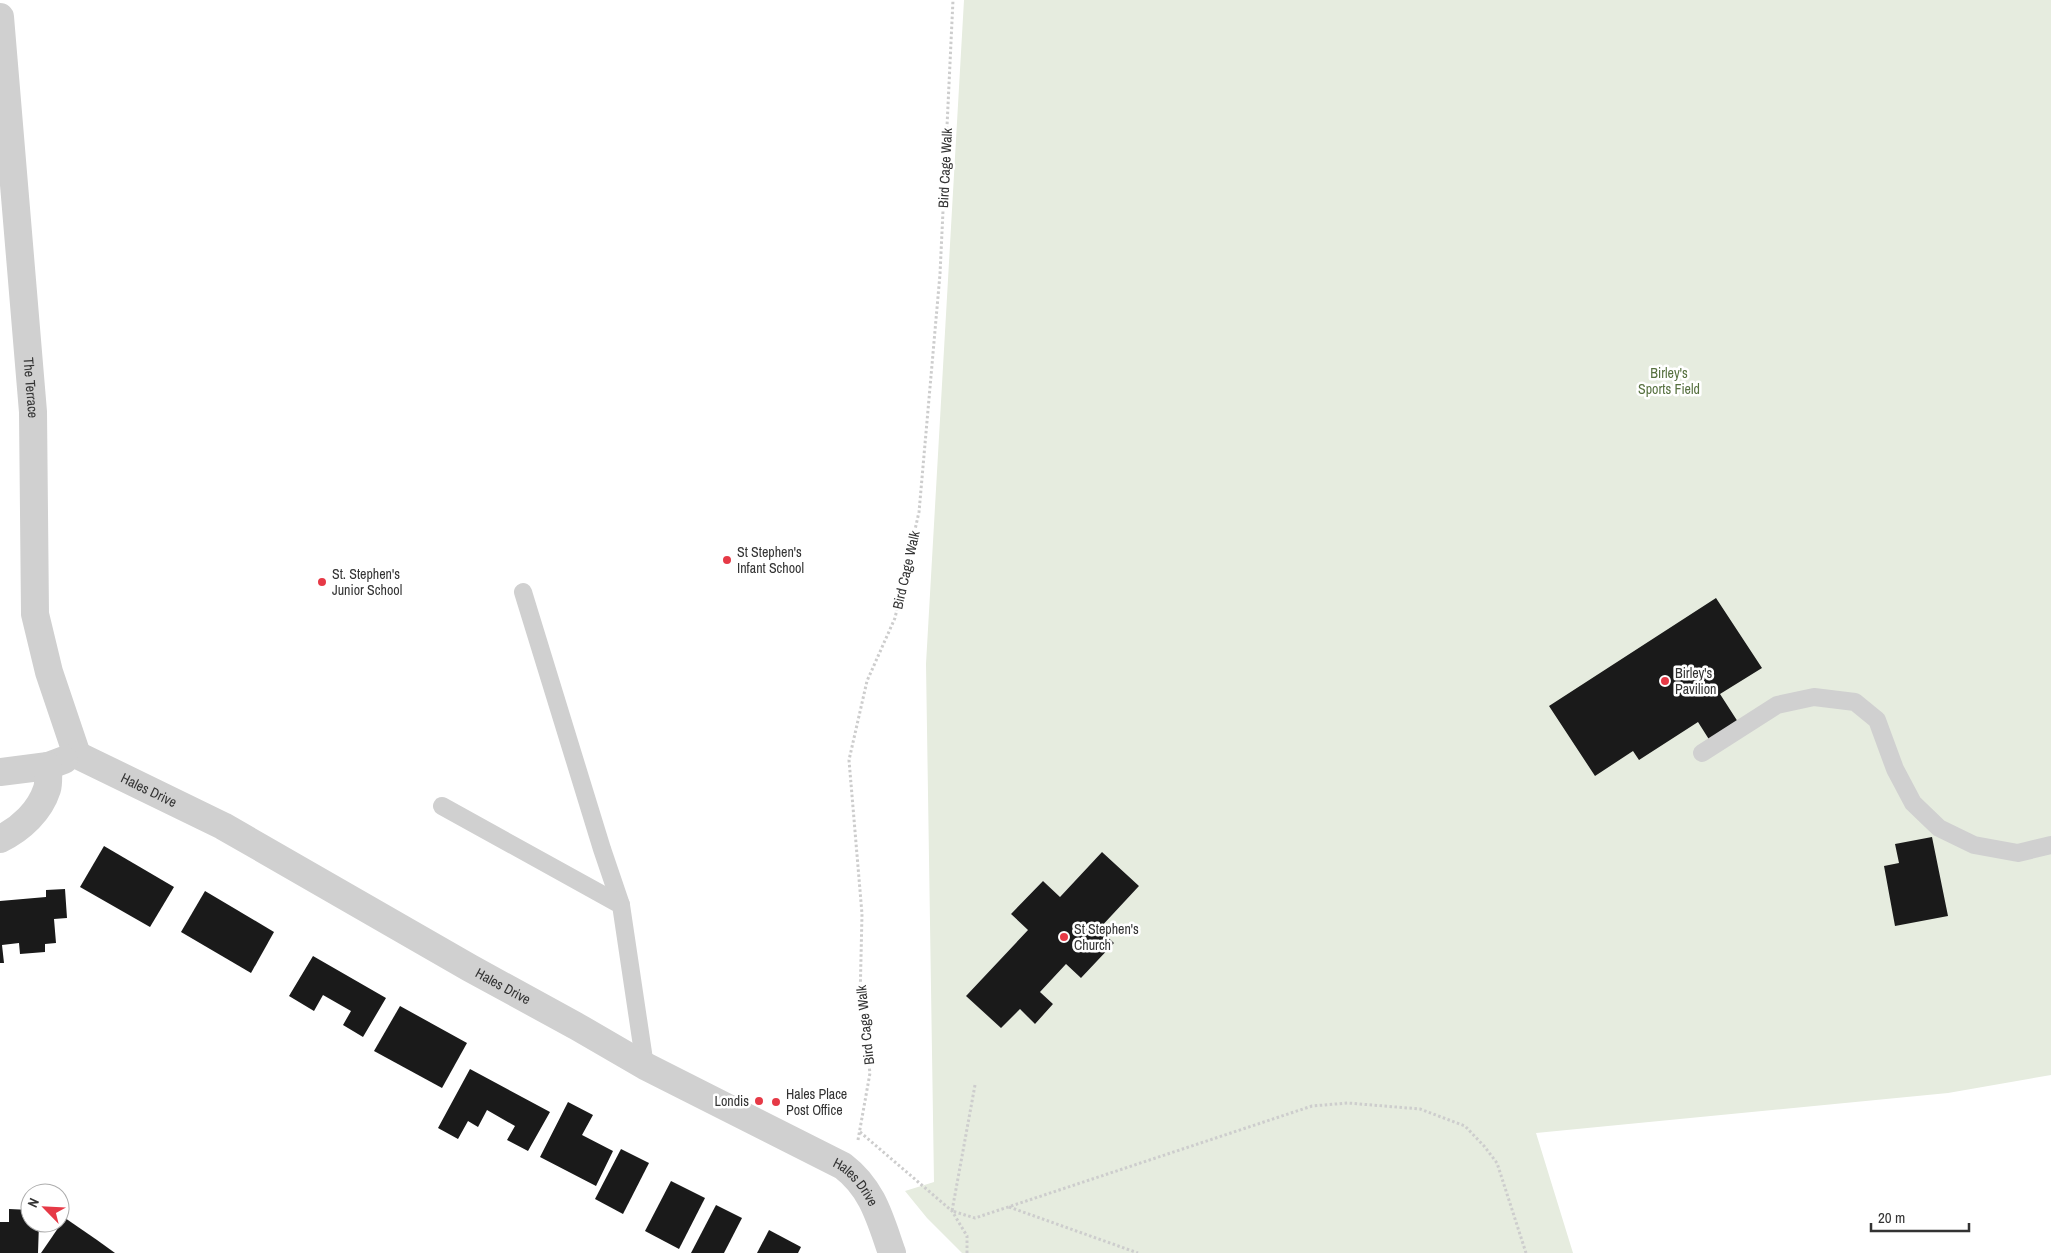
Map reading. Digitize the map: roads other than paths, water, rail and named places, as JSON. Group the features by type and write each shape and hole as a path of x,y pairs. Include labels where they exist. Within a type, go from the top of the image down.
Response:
{"street":[{"name":"The Terrace","path":"0,17 33,412 35,614 49,672 77,755"},
{"path":"0,772 48,766 77,755"},
{"name":"Hales Drive","path":"77,755 223,826 645,1066 849,1171 869,1193 892,1253"},
{"path":"0,839 36,812 48,788 48,766"}],"lane":[{"path":"523,592 621,905 645,1066"},
{"path":"1702,753 1777,705 1814,697 1855,702 1877,720 1895,769 1913,803 1939,828 1974,846 2018,853 2051,845"},
{"path":"442,806 621,905"}],"place":[{"name":"St Stephen's Infant School","path":"727,560"},
{"name":"St. Stephen's Junior School","path":"322,582"},
{"name":"Birley's Pavilion","path":"1665,681"},
{"name":"St Stephen's Church","path":"1064,937"},
{"name":"Londis","path":"759,1101"},
{"name":"Hales Place Post Office","path":"776,1102"}],"park label":[{"name":"Birley's Sports Field","path":"1669,382"}]}
